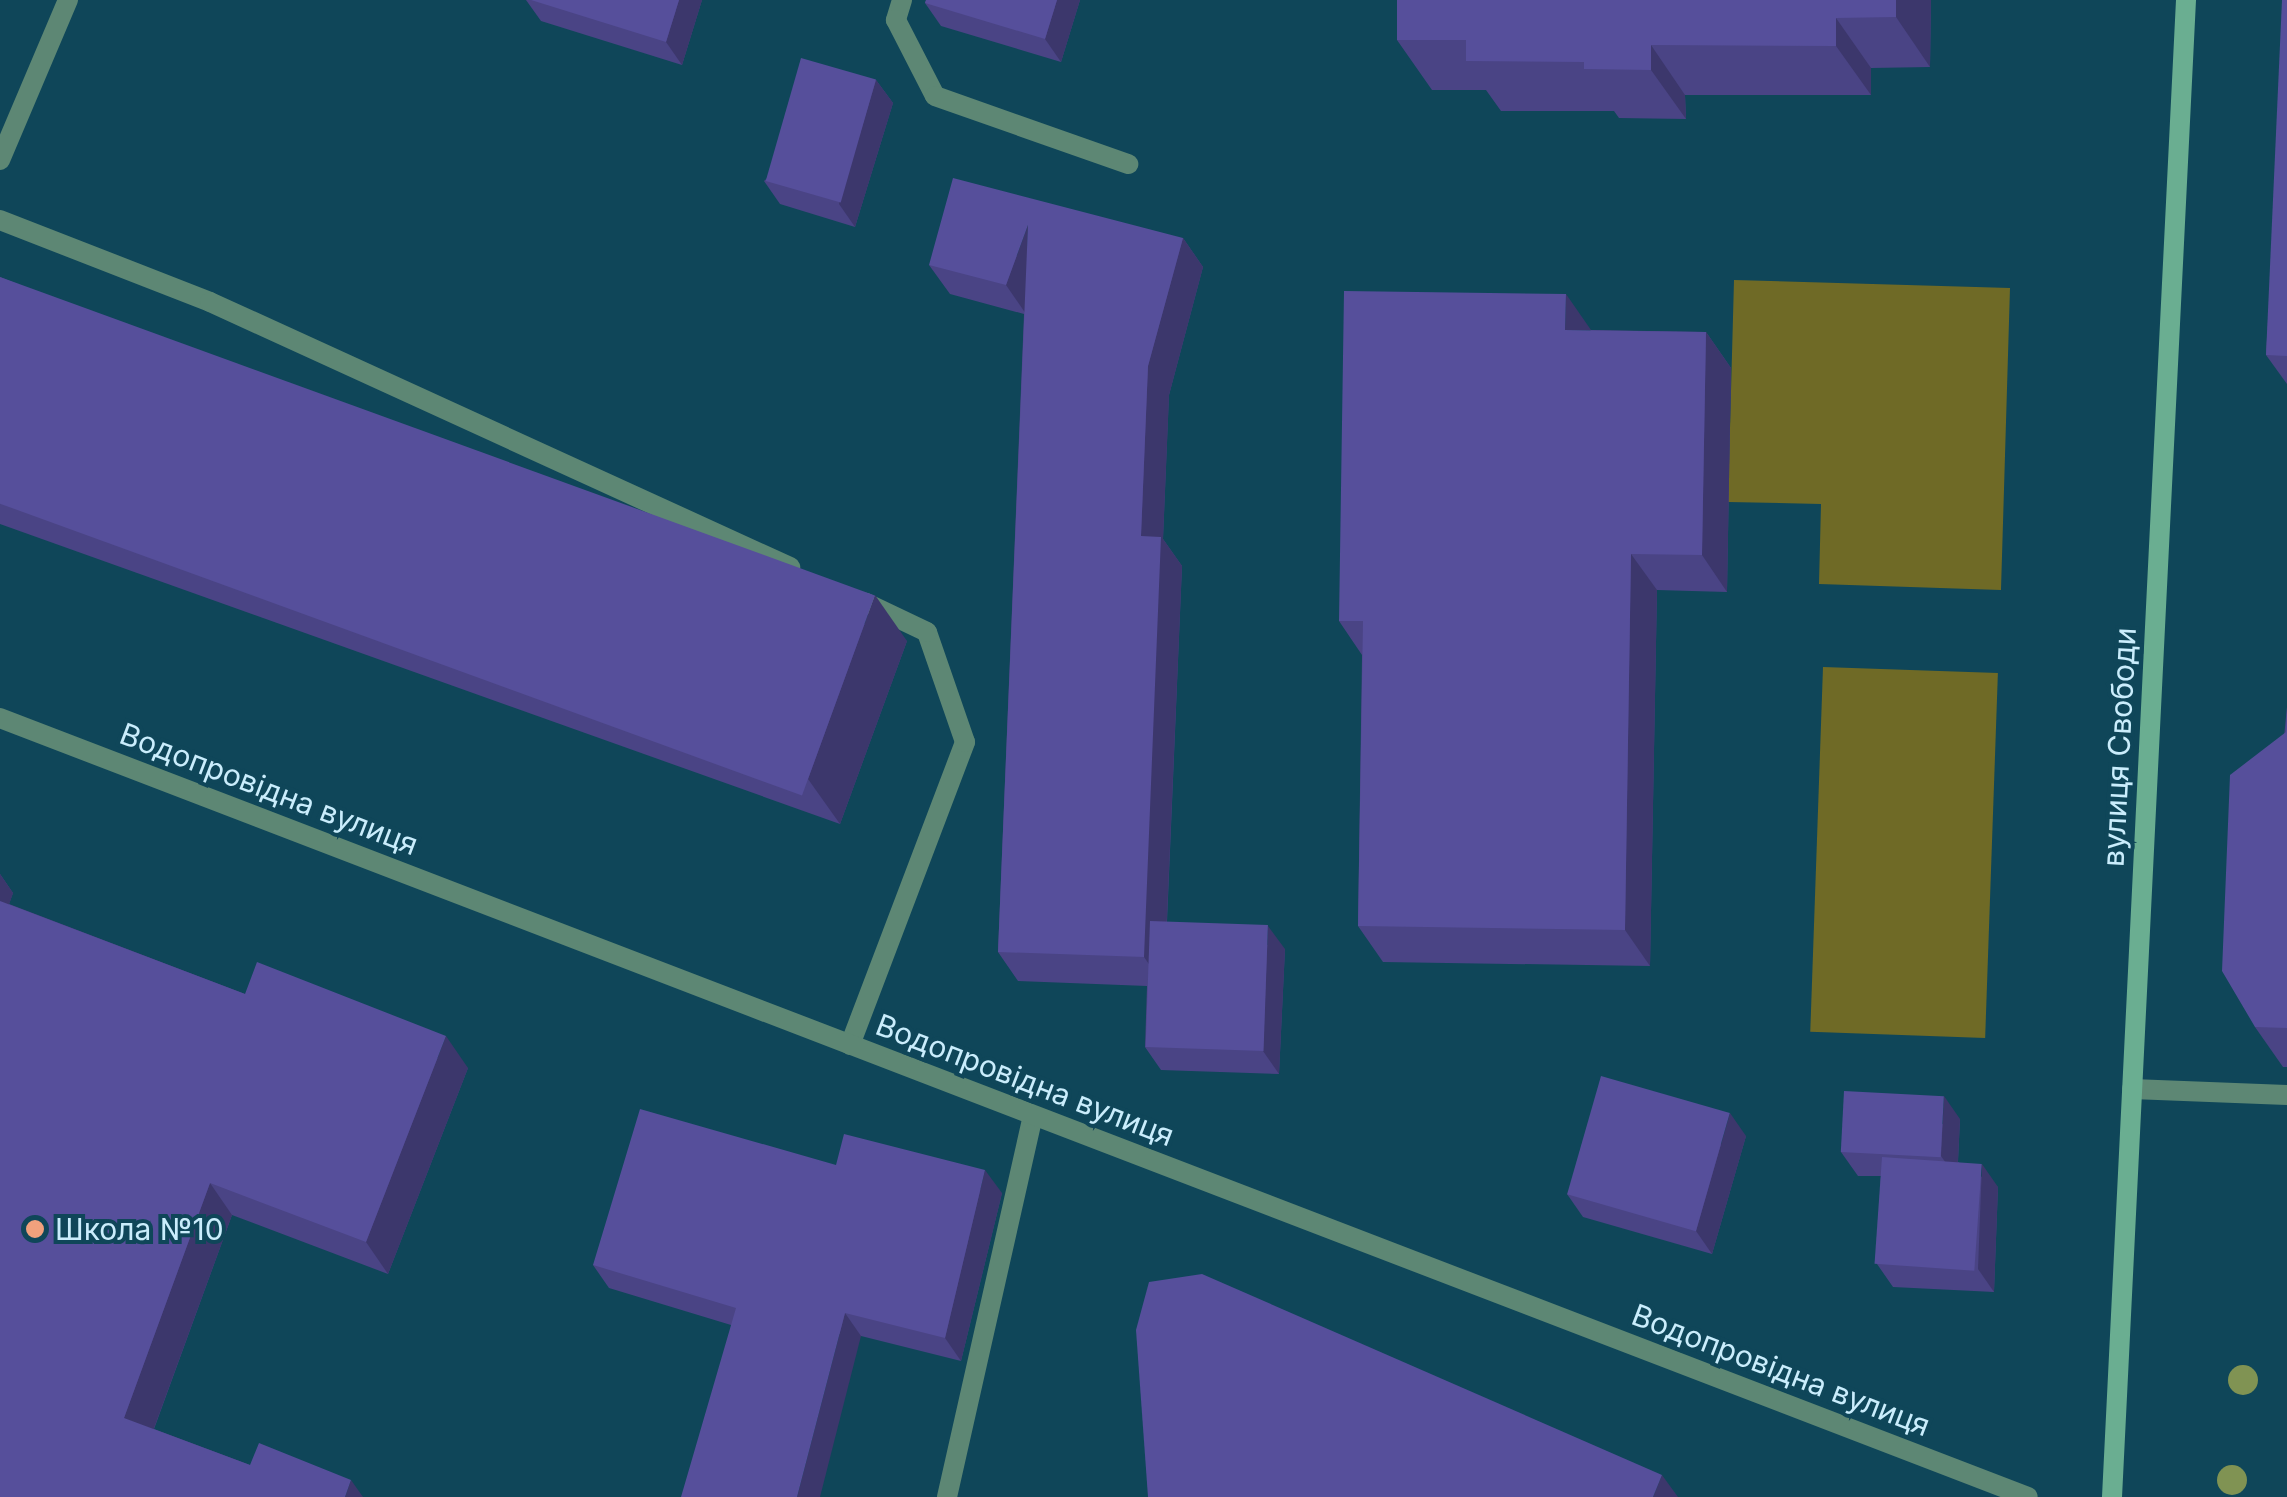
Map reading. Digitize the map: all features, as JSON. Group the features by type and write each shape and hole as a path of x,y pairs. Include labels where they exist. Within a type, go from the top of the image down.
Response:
{"main road":[{"name":"вулиця Свободи","path":"2112,1497 2186,0"}],"street":[{"path":"0,160 68,0"},
{"path":"902,0 896,20 936,96 1128,164"},
{"path":"0,220 228,310 805,574"},
{"path":"840,591 926,632 965,742 850,1045"},
{"name":"Водопровідна вулиця","path":"0,718 2028,1497"},
{"path":"2132,1089 2287,1095"},
{"path":"947,1497 1033,1116"}],"shaded area":[{"path":"1734,280 2010,288 2001,590 1819,584 1821,504 1728,502"},
{"path":"1823,667 1998,673 1985,1038 1810,1032"}],"building":[{"path":"531,0 679,0 666,42"},
{"path":"1057,0 1045,39 925,3"},
{"path":"1397,0 1896,0 1896,17 1836,18 1836,46 1651,45 1651,70 1584,69 1584,62 1466,61 1466,40 1397,40"},
{"path":"2282,0 2287,0 2287,356 2266,355"},
{"path":"801,58 876,79 841,203 766,181"},
{"path":"953,178 1183,238 1148,366 1141,536 1161,537 1144,957 998,952 1028,225 1006,285 929,265"},
{"path":"0,277 875,595 802,796 0,504"},
{"path":"1344,291 1566,294 1565,330 1706,332 1702,555 1631,554 1625,930 1358,926 1363,621 1339,621"},
{"path":"2287,707 2287,1028 2255,1027 2222,971 2230,775 2286,732"},
{"path":"0,901 245,994 257,962 446,1036 366,1242 210,1183 124,1418 250,1465 259,1443 351,1480 345,1497 0,1497"},
{"path":"1150,921 1268,925 1264,1051 1146,1047"},
{"path":"1601,1076 1730,1113 1696,1231 1567,1194"},
{"path":"1844,1091 1944,1096 1941,1157 1841,1152"},
{"path":"640,1109 836,1165 844,1134 985,1170 945,1338 845,1313 797,1497 681,1497 736,1308 593,1265"},
{"path":"1882,1157 1982,1164 1974,1271 1875,1264"},
{"path":"1202,1274 1662,1475 1653,1497 1148,1497 1136,1330 1149,1282"}],"place":[{"name":"Школа №10","path":"35,1229"}]}
